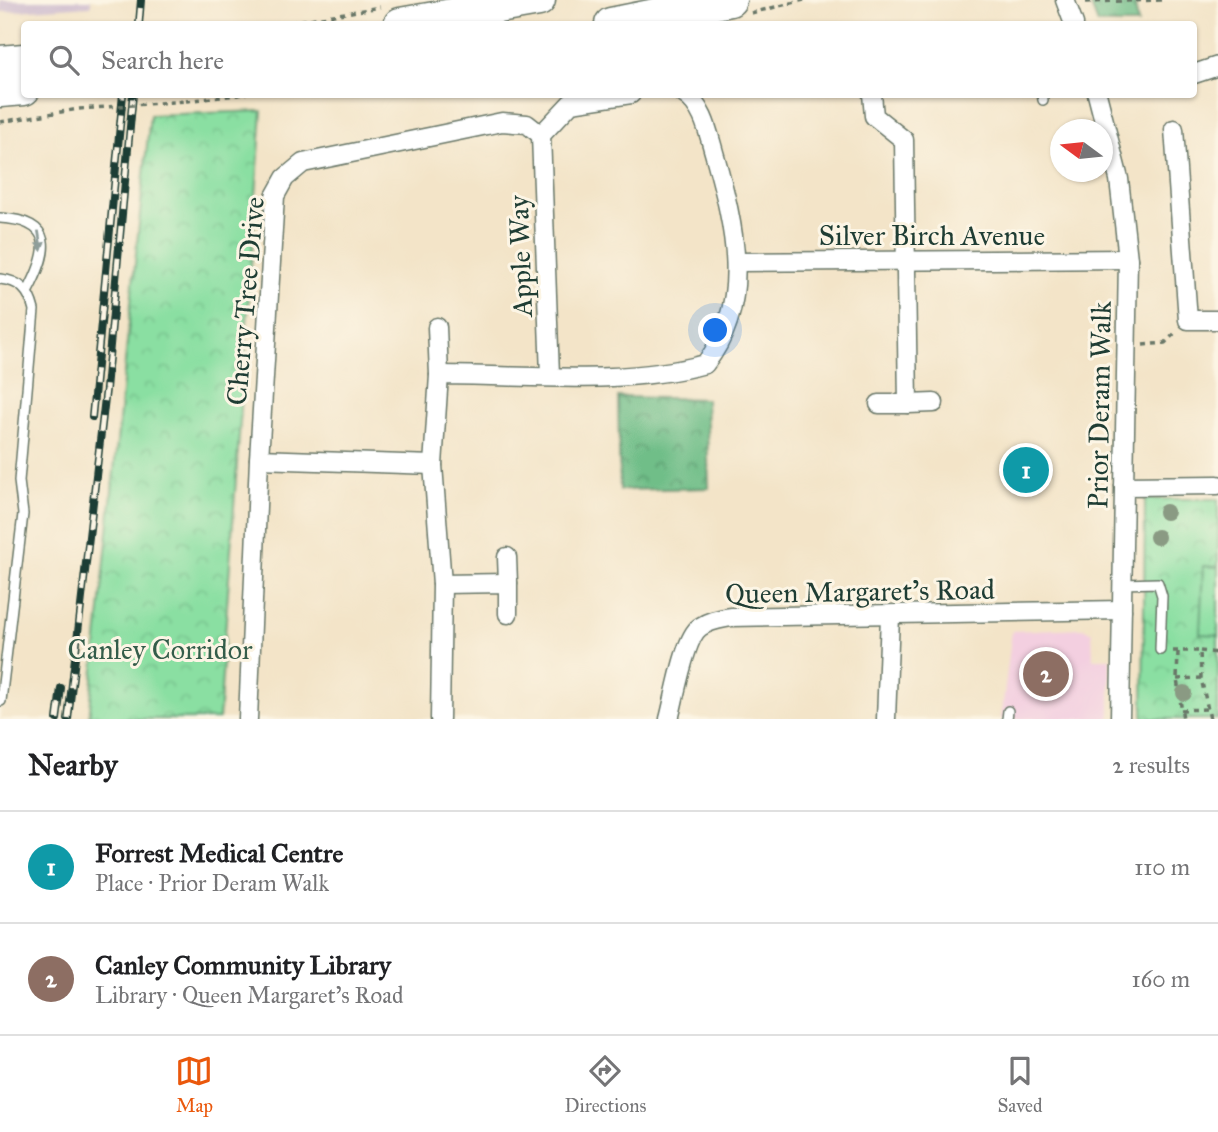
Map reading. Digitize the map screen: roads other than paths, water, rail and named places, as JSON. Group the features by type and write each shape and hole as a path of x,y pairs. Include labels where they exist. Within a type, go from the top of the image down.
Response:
{"highway":[{"path":"392,16 539,0"},
{"path":"626,21 730,0"},
{"path":"0,62 21,60"},
{"path":"0,92 21,89"}],"street":[{"path":"1065,1 1073,21"},
{"path":"1197,73 1218,66"},
{"path":"541,135 571,103 604,98"},
{"path":"439,375 675,372 705,364 725,334 737,262 731,215 708,131 695,104 688,98"},
{"path":"872,98 874,116 904,140 908,404"},
{"name":"Prior Deram Walk","path":"1098,98 1119,178 1128,259 1120,719"},
{"name":"Cherry Tree Drive","path":"248,719 259,459 275,196 285,178 303,163 502,122 527,124 541,135"},
{"name":"Apple Way","path":"541,135 550,375"},
{"path":"1178,138 1188,320 1218,320"},
{"name":"Silver Birch Avenue","path":"737,262 1128,259"},
{"path":"437,327 439,375 433,466 442,584 440,719"},
{"path":"879,404 934,403"},
{"path":"259,459 433,466"},
{"path":"1124,486 1218,485"},
{"path":"507,556 508,614"},
{"path":"442,584 508,583"},
{"name":"Queen Margaret's Road","path":"669,719 688,646 698,628 711,621 731,617 1122,610"},
{"path":"886,719 890,616"}],"lane":[{"path":"0,218 31,222 39,230 43,242 41,264 27,291"},
{"path":"0,279 12,281 27,291 34,310 19,481 23,514 1,701"},
{"path":"1122,584 1158,583 1162,596 1160,650"}],"railway":[{"path":"139,21 141,0"},
{"path":"92,417 123,98"},
{"path":"68,719 106,389 133,98"},
{"path":"57,719 61,688"}],"place":[{"name":"Forrest Medical Centre","path":"1026,470"},
{"name":"Canley Community Library","path":"1046,674"}],"park label":[{"name":"Canley Corridor","path":"160,649"}]}
